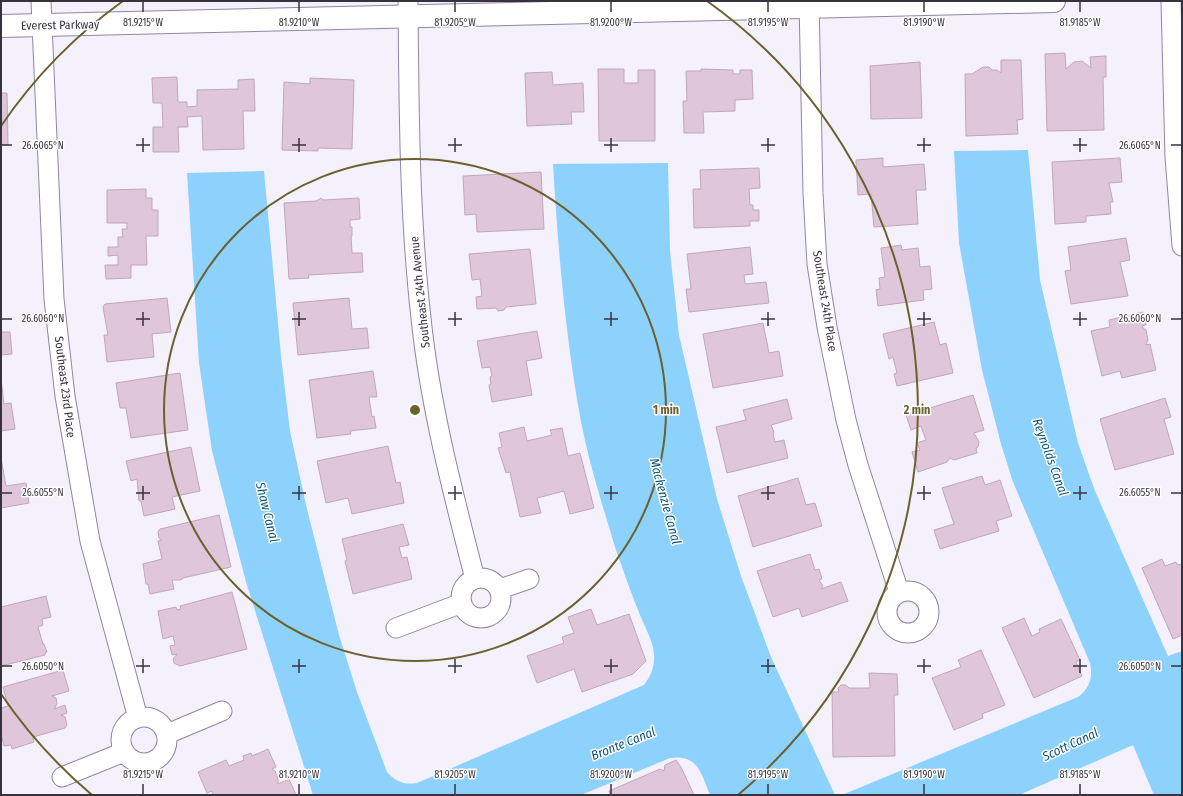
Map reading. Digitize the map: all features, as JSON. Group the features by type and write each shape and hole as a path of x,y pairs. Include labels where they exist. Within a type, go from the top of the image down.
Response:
{"street":[{"name":"Southeast 23rd Place","path":"41,1 54,299 65,396 90,541 138,718"},
{"name":"Everest Parkway","path":"1,26 42,26 408,9 1054,1"},
{"path":"1171,1 1176,157 1179,223 1182,246"},
{"name":"Southeast 24th Place","path":"809,4 813,193 817,264 846,420 858,465 899,592"},
{"name":"Southeast 24th Avenue","path":"408,9 408,108 411,196 421,319 434,406 475,579"},
{"path":"481,578 492,580 500,589 502,601 500,607 486,618 474,616 468,613 462,603 462,591 469,581 481,578"},
{"path":"500,589 529,579"},
{"path":"396,628 462,603"},
{"path":"167,734 222,711"},
{"path":"138,718 152,718 159,722 167,734 166,749 157,760 150,763 135,762 124,752 121,738 122,732 131,721 138,718"},
{"path":"62,777 124,752"}],"water":[{"path":"1028,150 1040,280 1078,443 1095,491 1168,656 1182,651 1182,795 1154,795 1133,745 1019,795 842,795 1078,697 1082,694 1090,682 1090,663 1013,482 1001,444 982,370 959,243 954,151"},
{"path":"668,163 670,251 679,335 717,499 741,576 771,657 835,795 710,795 701,773 693,762 687,759 670,758 581,795 313,795 246,582 212,451 199,363 187,173 264,171 281,356 290,431 306,505 339,635 357,692 387,772 400,782 412,784 644,685 651,674 654,658 652,644 633,598 615,547 600,498 583,432 570,353 557,227 553,164"}],"building":[{"path":"1065,53 1066,69 1074,62 1082,61 1091,68 1090,57 1106,56 1106,77 1103,77 1104,130 1047,131 1045,54"},
{"path":"1001,60 1021,60 1023,119 1017,120 1018,134 966,136 965,74 972,74 983,67 989,67 992,70 997,70 1001,73"},
{"path":"920,62 922,118 871,119 870,66"},
{"path":"598,69 624,69 624,83 638,83 638,70 655,70 655,141 599,141"},
{"path":"701,69 733,70 733,74 740,74 740,70 752,70 753,99 735,100 735,111 703,112 704,133 684,133 683,101 687,101 686,71 701,71"},
{"path":"552,72 553,85 583,83 584,112 571,112 572,124 527,126 525,73"},
{"path":"177,77 178,102 187,102 187,107 197,106 197,90 238,89 238,80 254,79 255,111 243,111 244,149 203,150 202,116 187,117 188,127 178,127 179,152 153,152 153,127 163,127 162,103 153,103 152,78"},
{"path":"310,78 354,80 352,149 318,148 318,151 282,150 284,82 310,84"},
{"path":"1,93 7,93 8,145 1,145"},
{"path":"883,158 883,167 924,164 926,190 916,190 918,224 874,227 871,194 858,195 856,160"},
{"path":"1120,158 1122,182 1109,183 1113,202 1110,202 1111,214 1086,216 1086,222 1055,224 1052,162"},
{"path":"759,168 760,188 749,189 750,205 753,205 753,210 759,210 759,221 750,221 750,226 694,228 693,189 701,189 700,170"},
{"path":"541,172 544,229 477,232 476,214 465,215 463,176"},
{"path":"146,189 146,198 152,198 152,210 158,210 158,236 146,236 147,265 131,265 131,278 106,279 105,265 118,265 118,255 108,256 108,247 118,247 118,237 123,237 122,229 127,229 127,223 107,223 107,190"},
{"path":"321,198 323,200 359,198 360,219 350,220 350,227 352,227 352,253 362,253 363,272 308,275 309,278 289,279 284,203 316,201"},
{"path":"1126,238 1130,260 1120,262 1128,296 1071,304 1065,271 1071,270 1068,247"},
{"path":"901,245 902,250 918,248 920,267 930,266 932,289 923,290 924,300 878,306 876,290 880,289 879,278 885,277 881,248"},
{"path":"750,247 753,274 744,275 745,284 766,282 769,303 689,312 686,289 691,289 687,254"},
{"path":"530,249 536,304 506,307 504,310 498,311 496,308 477,309 476,297 482,296 480,279 472,280 469,254"},
{"path":"167,298 171,332 152,334 154,357 107,362 104,335 108,335 103,307 105,304"},
{"path":"349,298 352,329 367,328 369,348 298,355 293,303"},
{"path":"1143,312 1146,325 1142,326 1146,330 1148,340 1146,345 1150,344 1156,370 1122,378 1120,371 1102,376 1091,331 1110,327 1109,320"},
{"path":"934,322 940,345 946,343 953,373 897,386 894,374 897,373 893,357 889,359 883,334"},
{"path":"763,323 769,353 779,351 783,376 713,388 703,334"},
{"path":"537,331 542,358 526,361 532,395 492,402 489,385 491,384 490,377 492,376 490,367 482,368 477,341"},
{"path":"1,332 10,332 12,354 1,355"},
{"path":"373,371 377,397 369,397 372,417 374,416 376,428 350,431 351,434 317,438 309,380"},
{"path":"180,373 188,430 131,438 126,408 120,408 116,383"},
{"path":"1,378 4,404 11,403 15,429 1,431"},
{"path":"973,395 984,430 974,433 979,442 978,447 976,448 977,453 954,460 950,458 947,462 918,472 912,452 920,450 917,443 926,440 921,426 911,430 906,415"},
{"path":"1165,398 1171,417 1164,419 1174,454 1115,470 1100,419"},
{"path":"787,399 792,419 771,425 774,432 775,442 784,440 788,458 727,473 716,427 746,420 743,410"},
{"path":"524,427 527,441 552,435 550,430 562,428 568,456 580,453 594,508 570,514 564,491 537,498 541,513 520,517 510,472 506,473 498,448 502,447 499,433"},
{"path":"388,446 396,483 400,482 404,503 352,514 348,498 326,503 317,461"},
{"path":"191,447 200,491 172,497 175,509 144,516 141,501 139,501 137,479 131,481 126,461"},
{"path":"1,458 6,486 26,483 29,503 1,508"},
{"path":"982,476 985,485 1000,480 1012,516 996,521 999,531 940,549 934,530 954,524 942,488"},
{"path":"798,478 806,505 815,503 822,526 753,547 738,496"},
{"path":"219,515 231,567 183,578 181,580 172,580 174,589 150,594 148,584 146,584 143,564 162,559 158,541 162,540 159,538 158,532 160,529"},
{"path":"403,524 409,545 399,547 402,558 407,557 412,579 353,594 345,561 347,560 342,539"},
{"path":"810,554 815,570 819,569 822,579 819,580 823,586 821,589 841,582 848,601 802,617 799,608 773,617 757,571"},
{"path":"1162,559 1165,566 1176,562 1177,565 1182,564 1182,635 1173,639 1142,568"},
{"path":"232,592 247,649 180,666 174,663 173,659 177,654 172,655 170,646 175,645 173,636 163,639 158,611 176,607 177,610 181,609 180,606"},
{"path":"46,596 51,617 42,619 43,625 38,627 47,652 45,655 1,666 1,607"},
{"path":"591,609 597,625 629,614 646,661 633,674 582,692 574,669 537,683 527,656 564,643 562,637 574,633 568,617"},
{"path":"1024,618 1032,636 1040,632 1039,629 1061,619 1080,660 1076,662 1082,676 1034,698 1002,628"},
{"path":"981,650 1005,705 982,714 983,718 954,730 932,678 961,667 958,660"},
{"path":"63,670 69,691 52,696 56,698 57,704 54,709 65,705 67,713 61,715 65,717 67,725 65,728 33,737 34,742 12,749 11,745 4,746 1,734 1,708 8,706 3,687"},
{"path":"869,673 897,674 898,695 894,695 895,756 833,757 832,692 839,692 838,688 841,685 846,685 849,688 870,688"},
{"path":"268,749 276,767 272,769 275,771 278,784 289,779 296,795 213,795 212,791 207,793 198,772 226,760 229,766 244,760 243,756 251,753 252,756"},
{"path":"676,760 681,767 694,795 610,795 609,791 660,769 664,771 665,765"}],"water label":[{"name":"Reynolds Canal","path":"1051,457"},
{"name":"Mackenzie Canal","path":"666,501"},
{"name":"Shaw Canal","path":"268,512"},
{"name":"Bronte Canal","path":"623,743"},
{"name":"Scott Canal","path":"1070,744"}]}
